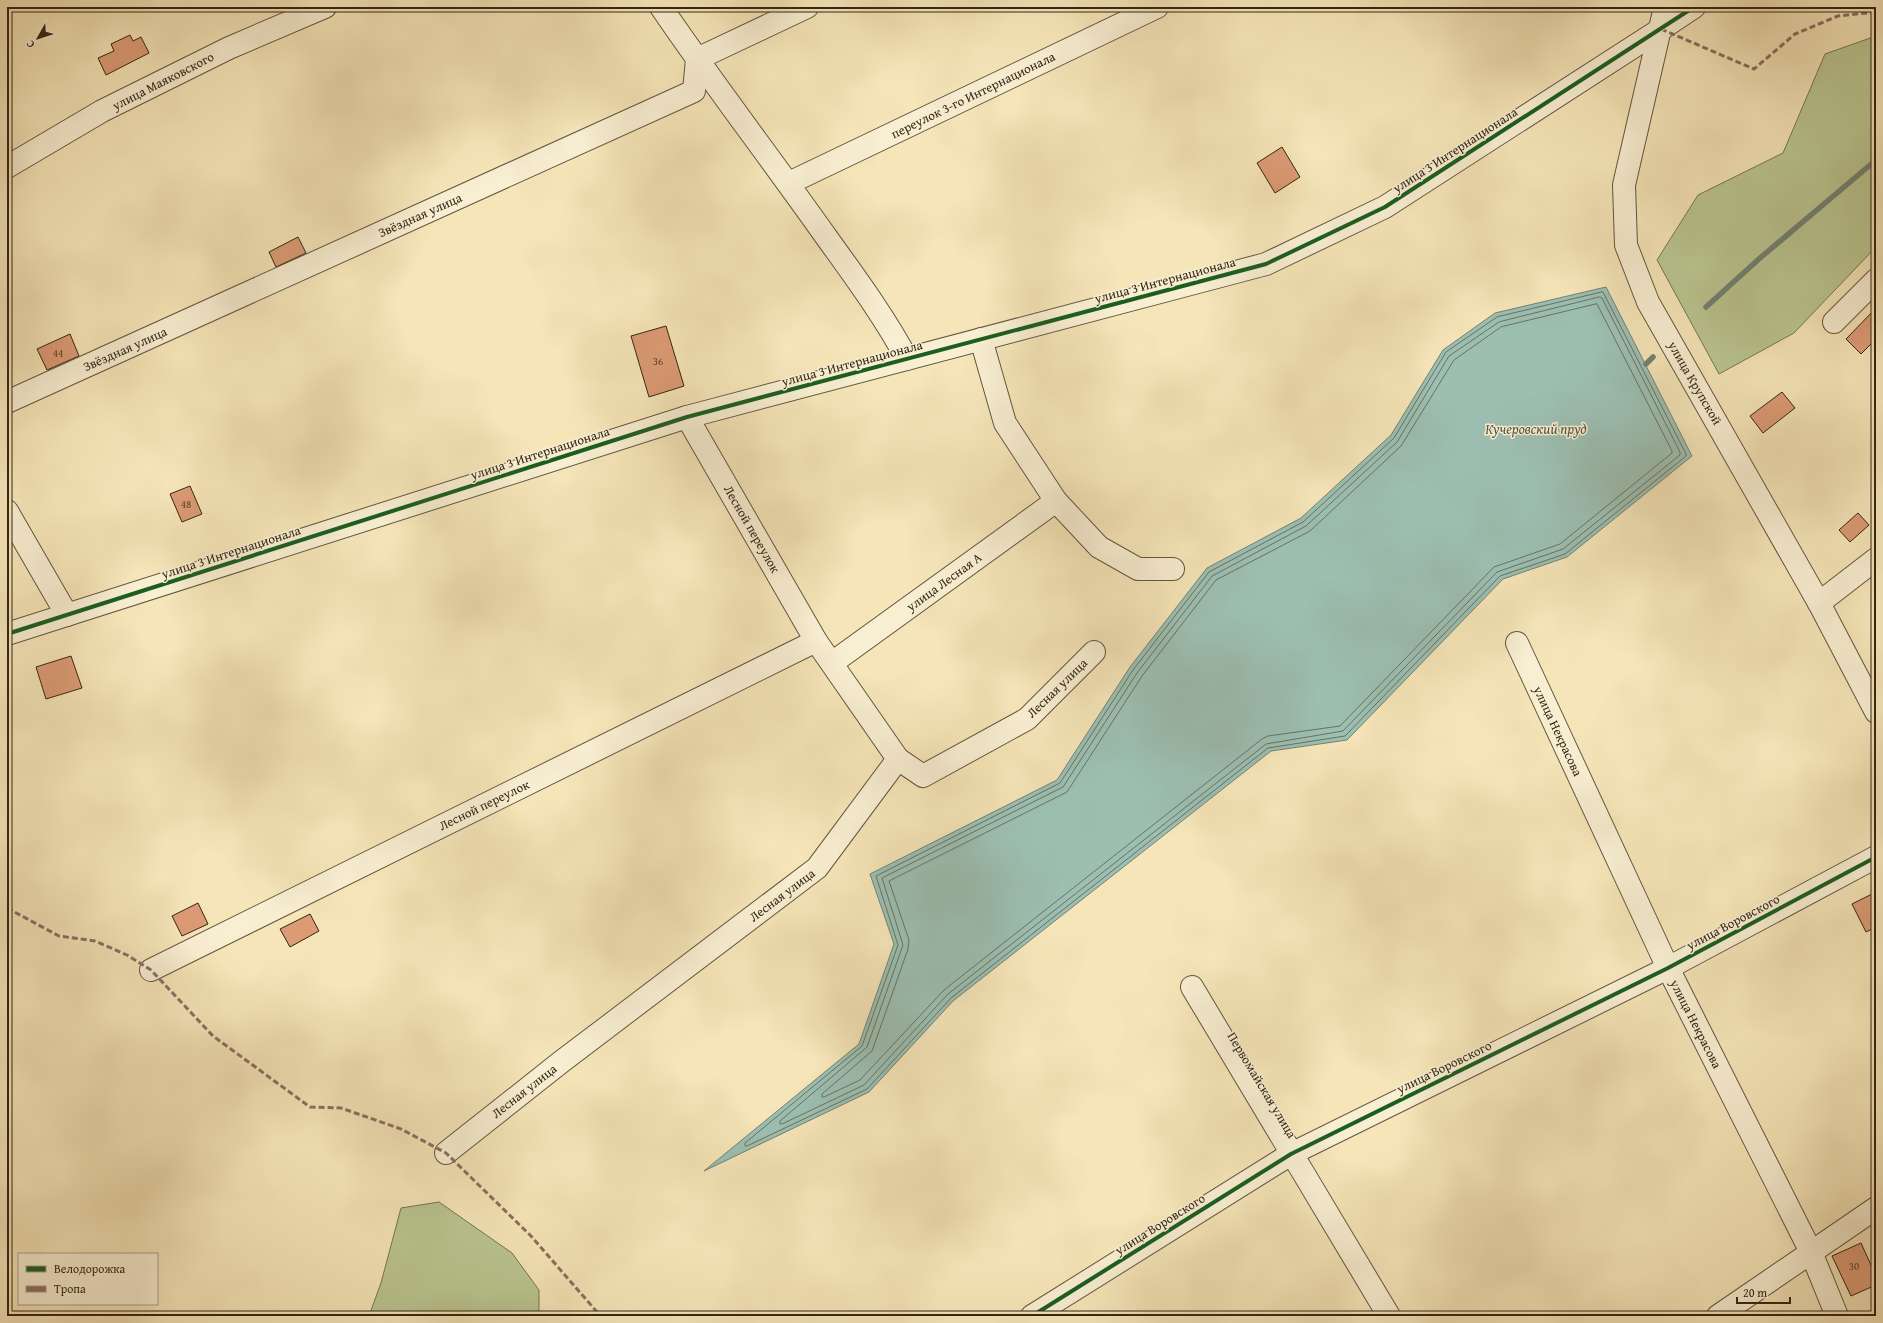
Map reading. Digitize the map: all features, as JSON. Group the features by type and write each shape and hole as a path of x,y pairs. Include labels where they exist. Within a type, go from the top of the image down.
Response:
{"street":[{"name":"улица Маяковского","path":"7,167 102,111 229,48 325,7"},
{"path":"661,7 890,326 907,359"},
{"path":"697,59 807,7"},
{"name":"переулок 3-го Интернационала","path":"788,183 1157,7"},
{"name":"улица Крупской","path":"1665,7 1624,185 1626,245 1648,302 1819,603 1876,712"},
{"name":"улица 3 Интернационала","path":"7,634 687,417 1266,264 1385,207 1694,7"},
{"name":"Звёздная улица","path":"7,402 694,91 697,59"},
{"path":"1834,322 1876,280"},
{"path":"981,339 1005,423 1056,501 1099,547 1138,569 1173,569"},
{"name":"Лесной переулок","path":"687,417 816,641 898,759"},
{"name":"улица Лесная А","path":"832,663 1056,501"},
{"path":"7,511 67,615"},
{"path":"1819,603 1876,559"},
{"name":"Лесной переулок","path":"151,970 816,641"},
{"name":"улица Некрасова","path":"1517,643 1668,968 1811,1252 1837,1316"},
{"name":"Лесная улица","path":"446,1152 561,1062 817,868 898,759 923,776 1027,719 1094,652"},
{"name":"улица Воровского","path":"1032,1316 1291,1154 1668,968 1876,857"},
{"name":"Первомайская улица","path":"1192,987 1388,1316"},
{"path":"1718,1316 1876,1208"}],"green space":[{"path":"1876,36 1876,247 1794,333 1719,374 1657,260 1698,195 1783,153 1825,54"},
{"path":"439,1202 512,1253 539,1290 539,1316 369,1316 381,1283 401,1208"}],"water":[{"name":"Кучеровский пруд","path":"1606,287 1692,456 1567,557 1503,579 1347,740 1271,751 953,1001 869,1092 704,1171 859,1044 894,944 870,874 1057,780 1130,667 1207,568 1301,518 1391,435 1443,350 1495,313"}],"building":[{"path":"130,35 133,41 141,37 149,53 106,75 98,58 114,51 111,44"},
{"path":"1282,147 1300,177 1275,193 1257,163"},
{"path":"298,237 306,253 276,267 269,252"},
{"path":"1876,308 1876,339 1861,354 1846,339"},
{"path":"666,326 684,386 649,397 631,336"},
{"path":"70,334 79,356 47,370 37,349"},
{"path":"1782,392 1795,408 1763,433 1750,416"},
{"path":"190,486 202,514 182,522 170,494"},
{"path":"1858,513 1869,525 1850,542 1839,530"},
{"path":"71,656 82,688 46,699 36,667"},
{"path":"1876,892 1876,927 1866,932 1852,904"},
{"path":"198,903 208,924 182,936 172,916"},
{"path":"310,914 319,931 290,947 280,929"},
{"path":"1861,1243 1876,1276 1876,1285 1851,1296 1832,1256"}],"waterway":[{"path":"1706,307 1760,258 1876,160"},
{"path":"1646,364 1653,357"}],"marked path":[{"path":"1661,29 1754,69 1795,34 1838,16 1876,12"},
{"path":"7,908 59,936 95,941 127,955 151,970 213,1036 310,1107 341,1108 401,1129 446,1153 531,1236 597,1312 597,1316"}],"cycle path":[{"path":"7,634 687,417 1266,264 1385,207 1694,7"},
{"path":"1032,1316 1291,1154 1668,968 1876,857"}]}
